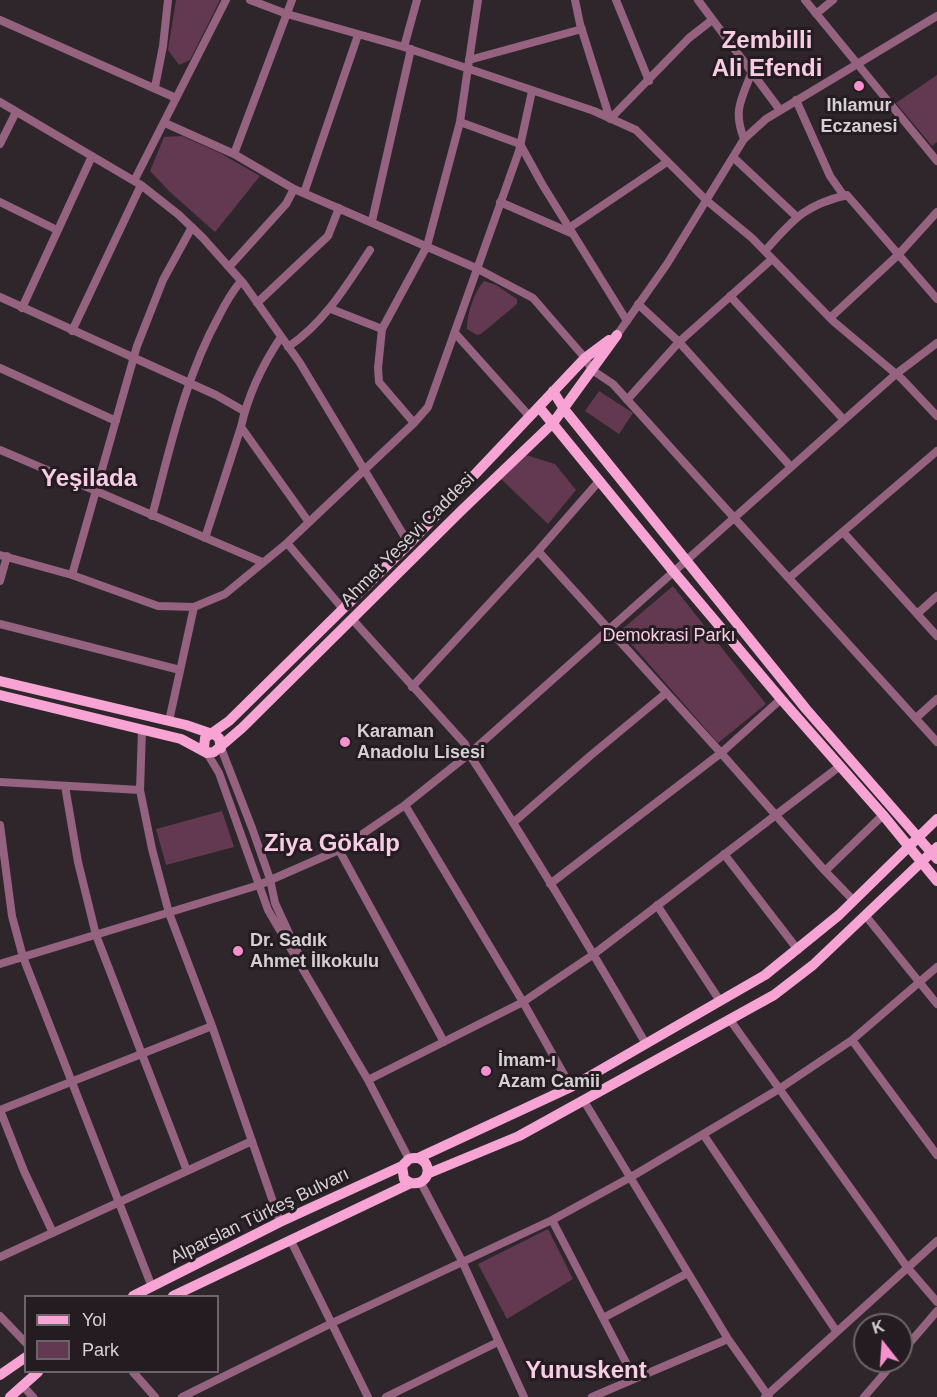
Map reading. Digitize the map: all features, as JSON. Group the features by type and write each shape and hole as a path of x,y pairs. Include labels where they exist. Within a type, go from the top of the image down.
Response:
{"main road":[{"name":"Ahmet Yesevi Caddesi","path":"210,734 229,721 409,544 585,358 617,335"},
{"name":"Ahmet Yesevi Caddesi","path":"207,753 221,748 553,423 617,335"},
{"path":"553,391 564,409 806,709 918,837 935,853"},
{"path":"539,406 673,571 937,881"},
{"path":"0,681 169,721 219,738 221,748"},
{"path":"0,695 181,739 207,753"},
{"path":"207,753 203,742 210,734"},
{"name":"Alparslan Türkeş Bulvarı","path":"135,1295 280,1222 571,1087 765,975 798,950 854,901 937,819"},
{"name":"Alparslan Türkeş Bulvarı","path":"175,1295 519,1136 774,995 813,965 921,862 935,853"},
{"path":"410,1161 427,1166 420,1180 404,1179 410,1161"},
{"path":"0,1375 24,1358"},
{"path":"0,1366 12,1366"},
{"path":"10,1397 36,1373"}],"street":[{"path":"155,87 163,46 168,0"},
{"path":"72,331 176,98 226,0"},
{"path":"250,0 286,14 468,64 532,91 594,111 636,130 706,200 765,251 830,318 896,374 937,416"},
{"path":"234,154 292,0"},
{"path":"372,221 417,0"},
{"path":"414,423 379,382 382,329 427,246 460,122 478,0"},
{"path":"575,0 610,119"},
{"path":"616,0 649,81"},
{"path":"698,0 780,110"},
{"path":"805,0 937,161"},
{"path":"816,14 833,0"},
{"name":"Ahmet Yesevi Caddesi","path":"617,335 667,264 744,139 780,110 937,16"},
{"path":"0,20 176,98"},
{"path":"610,119 689,38 712,20"},
{"path":"468,64 582,29"},
{"path":"304,193 358,35"},
{"path":"744,139 738,115 752,74"},
{"path":"0,581 3,556 72,575 158,606 194,607 225,594 287,543 428,407 520,144 532,91"},
{"path":"796,100 830,176 844,196"},
{"path":"0,102 137,183 180,215 192,227 241,281 288,347 409,544"},
{"path":"0,144 16,112"},
{"path":"460,122 520,144 627,321"},
{"path":"165,123 234,154 294,189 476,268 532,298 585,358 592,370 613,384 937,742"},
{"path":"22,308 92,156"},
{"path":"733,157 796,217"},
{"path":"571,231 667,162"},
{"path":"229,267 286,204 294,189"},
{"path":"765,251 796,217 820,202 847,195 937,299"},
{"path":"0,202 57,230"},
{"path":"500,202 571,231"},
{"path":"257,303 328,236 339,208"},
{"path":"830,318 898,255 937,212"},
{"path":"72,575 137,346 163,280 192,227"},
{"path":"288,347 305,335 331,309 370,250"},
{"path":"627,400 679,342 772,258"},
{"path":"152,516 170,446 203,344 233,290 241,281"},
{"path":"730,296 844,420"},
{"path":"0,297 244,411"},
{"path":"638,304 679,342 791,467"},
{"path":"331,309 382,329"},
{"path":"455,333 530,417"},
{"path":"205,538 241,427 244,411 269,356 281,337"},
{"path":"0,964 259,885 339,850 405,805 469,753 896,374 937,343"},
{"path":"0,368 116,421"},
{"path":"241,427 308,521"},
{"path":"0,450 262,562"},
{"path":"789,578 937,451"},
{"path":"412,687 538,551 600,480"},
{"path":"843,532 937,636"},
{"path":"287,543 344,609"},
{"path":"538,551 854,901"},
{"path":"917,614 937,596"},
{"path":"169,721 194,607"},
{"path":"352,619 465,744 594,954 646,1044"},
{"path":"0,624 180,670"},
{"path":"514,822 666,693"},
{"path":"550,884 721,753 781,699"},
{"path":"916,718 937,699"},
{"path":"142,729 140,790 152,849 169,913 212,1026 280,1222"},
{"path":"221,748 270,879 275,903 320,1000"},
{"path":"207,753 219,773 268,910 368,1080 410,1161"},
{"path":"368,1080 523,1002 594,954 840,766"},
{"path":"0,782 140,790"},
{"path":"65,786 78,862 96,935 187,1171"},
{"path":"405,805 571,1087"},
{"path":"825,871 883,815"},
{"path":"0,825 12,916 23,957 152,1287"},
{"path":"339,850 444,1042"},
{"path":"724,854 798,950"},
{"path":"657,905 720,1001"},
{"path":"865,915 937,1004"},
{"path":"182,1397 462,1261 552,1221 631,1177 779,1089 852,1040 937,967"},
{"path":"730,1020 907,1267 937,1302"},
{"path":"53,1233 24,1171 0,1110 212,1026"},
{"path":"852,1040 937,1155"},
{"path":"584,1101 728,1339 767,1396 937,1241"},
{"path":"703,1134 837,1332"},
{"path":"0,1257 252,1141"},
{"path":"420,1180 462,1261 524,1397"},
{"path":"552,1221 634,1378"},
{"path":"291,1241 368,1397"},
{"path":"603,1318 688,1273"},
{"path":"913,1340 936,1314"},
{"path":"0,1316 24,1341"},
{"path":"592,1397 728,1339"},
{"path":"386,1397 498,1342"},
{"path":"135,1373 155,1397"},
{"path":"864,1397 885,1373"},
{"path":"22,1385 33,1397"}],"green space":[{"path":"176,0 220,0 190,60 179,65 168,50"},
{"path":"937,75 937,142 932,146 896,103"},
{"path":"182,136 220,153 260,176 215,232 150,171 164,137"},
{"path":"484,281 496,285 517,299 517,304 477,335 467,329 467,323 474,297"},
{"path":"599,391 633,413 619,434 585,411"},
{"path":"526,455 555,464 576,490 548,524 500,478"},
{"name":"Demokrasi Parkı","path":"673,586 766,704 718,743 620,631"},
{"path":"222,811 234,847 166,865 156,829"},
{"path":"548,1229 573,1279 507,1319 478,1264"}],"place":[{"name":"Ihlamur Eczanesi","path":"859,86"},
{"name":"Karaman Anadolu Lisesi","path":"345,742"},
{"name":"Dr. Sadık Ahmet İlkokulu","path":"238,951"},
{"name":"İmam-ı Azam Camii","path":"486,1071"}],"district":[{"name":"Zembilli Ali Efendi","path":"767,55"},
{"name":"Yeşilada","path":"89,479"},
{"name":"Ziya Gökalp","path":"332,844"},
{"name":"Yunuskent","path":"586,1371"}]}
